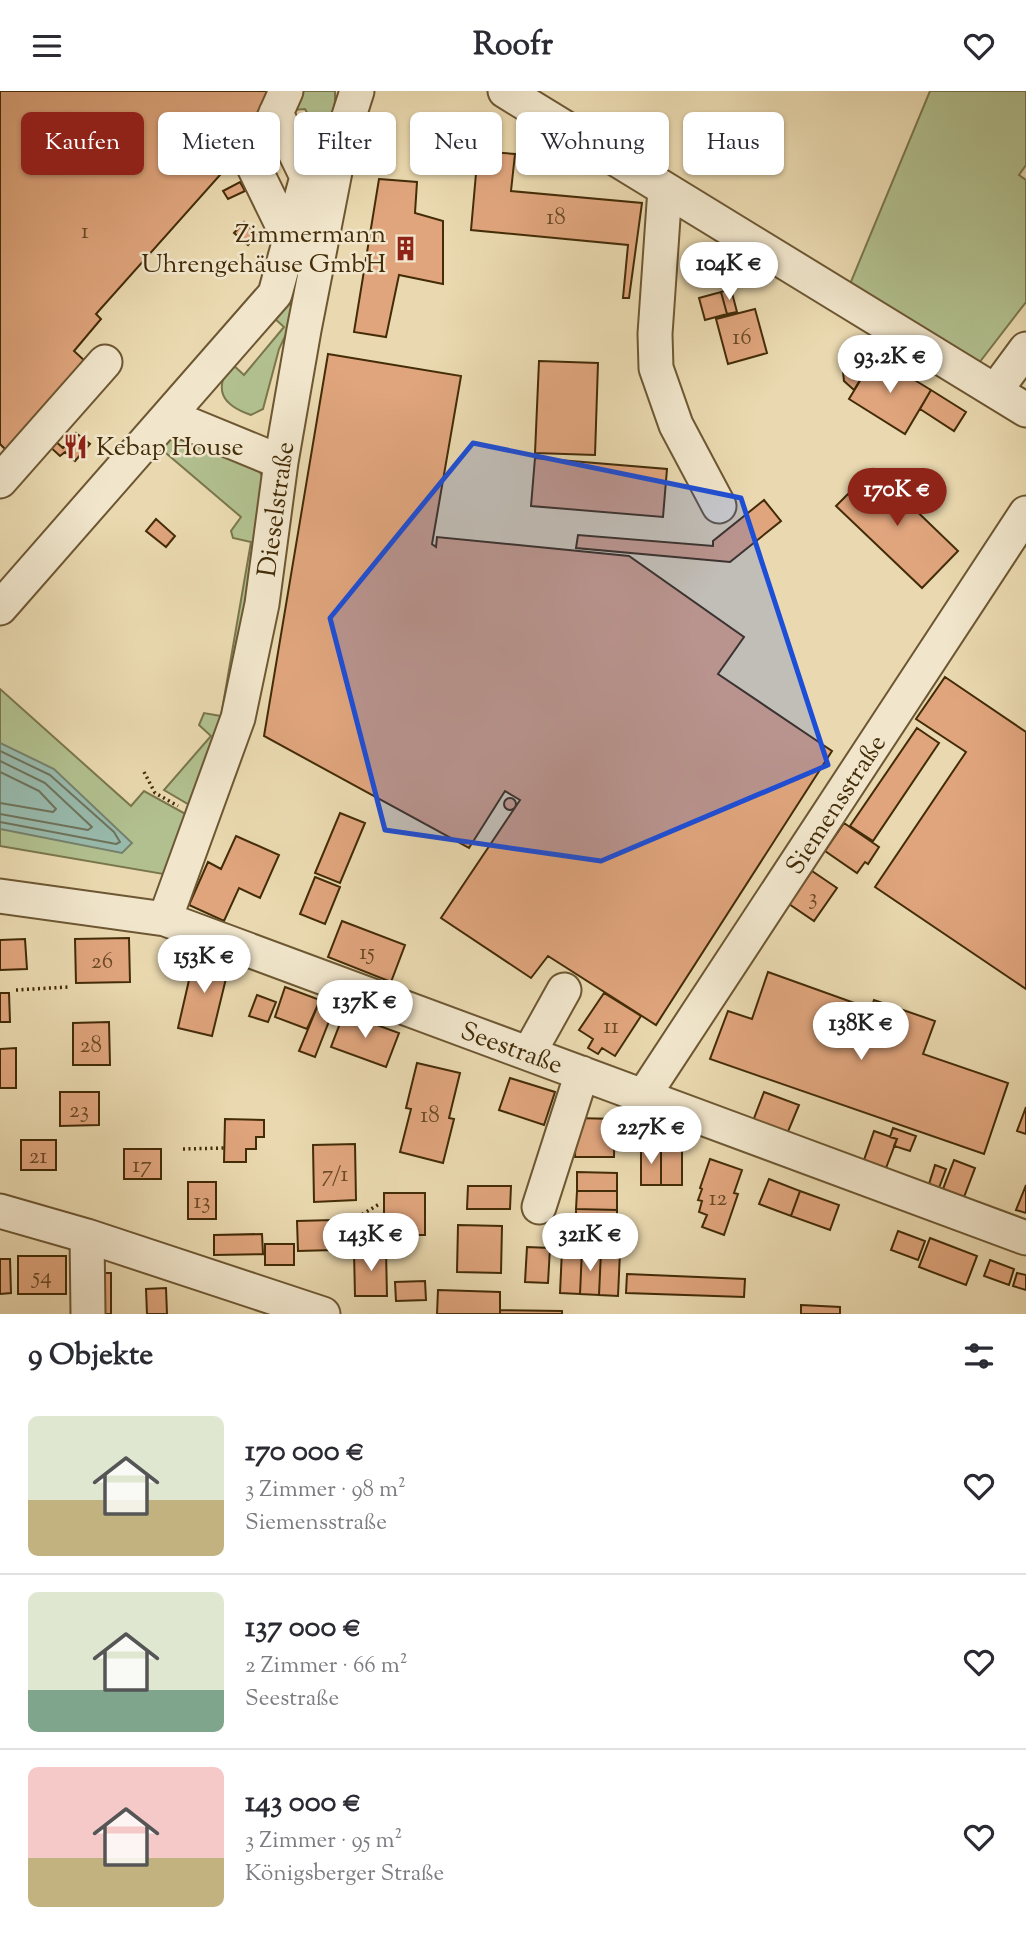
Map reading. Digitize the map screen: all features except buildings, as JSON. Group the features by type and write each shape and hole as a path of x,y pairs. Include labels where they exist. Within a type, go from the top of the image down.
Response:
{"street":[{"name":"Dieselstraße","path":"165,919 238,717 262,604 281,462 341,141 357,91"},
{"path":"505,91 1026,410"},
{"path":"0,608 275,294 307,177 280,122"},
{"path":"258,175 290,241"},
{"path":"665,189 655,334 656,367 676,425 719,506"},
{"path":"995,391 1026,349"},
{"path":"0,481 105,362"},
{"path":"169,416 281,462"},
{"name":"Siemensstraße","path":"644,1095 1026,513"},
{"name":"Seestraße","path":"0,896 165,919 1026,1238"},
{"path":"529,1053 564,990"},
{"name":"Seestraße","path":"540,1207 582,1073"},
{"path":"0,1211 87,1236 323,1314"},
{"path":"87,1236 88,1314"}],"path":[{"path":"144,772 155,793 203,819"},
{"path":"16,990 68,987"},
{"path":"183,1149 225,1148"},
{"path":"348,1223 381,1203"}],"highlighted area":[{"path":"473,443 741,498 828,765 601,861 385,830 330,618"}],"green space":[{"path":"297,91 335,91 333,112 294,110"},
{"path":"930,91 1026,91 1026,165 1019,175 1026,180 1026,302 979,363 850,284"},
{"path":"316,175 320,175 290,326 279,349 263,409 251,415 227,401 223,395 222,381 231,363 244,375 284,327 273,317 294,288"},
{"path":"168,433 253,466 259,470 265,483 227,716 193,807 164,790 211,736 199,725 204,713 221,716 251,542 233,538 231,531 241,517 160,448"},
{"path":"0,689 131,806 144,791 191,817 169,875 0,846"}],"water":[{"path":"0,743 54,769 132,843 122,853 0,829"}],"place":[{"name":"Zimmermann Uhrengehäuse GmbH","path":"406,248"},
{"name":"Kebap House","path":"76,446"}]}
